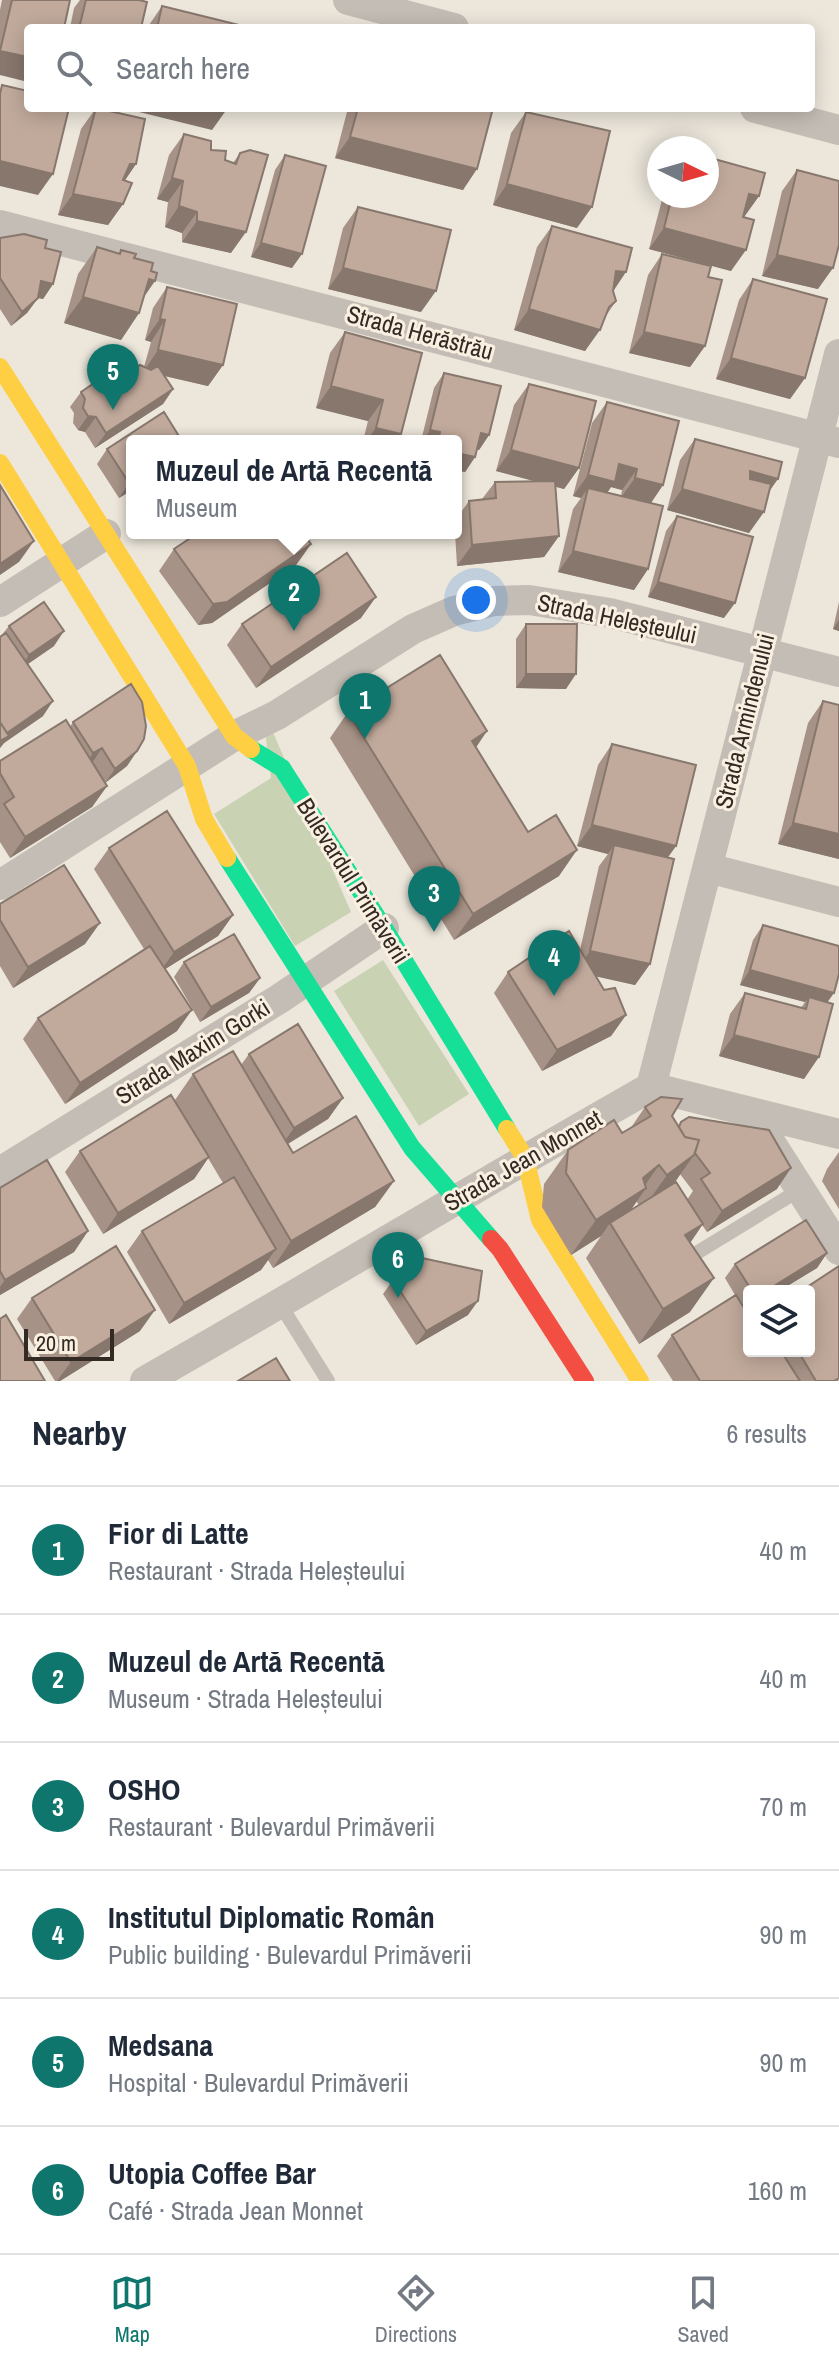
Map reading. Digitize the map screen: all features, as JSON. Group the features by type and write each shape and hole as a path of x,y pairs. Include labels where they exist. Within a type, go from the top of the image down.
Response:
{"street":[{"path":"348,0 439,24"},
{"path":"770,112 839,130"},
{"name":"Strada Herăstrău","path":"0,225 828,440"},
{"name":"Strada Armindenului","path":"651,1087 763,652 828,440 839,354"},
{"name":"Bulevardul Primăverii","path":"0,367 234,736 282,768 384,928 525,1158 540,1220 640,1381"},
{"path":"0,463 187,766 204,819 412,1148 500,1249 585,1381"},
{"path":"0,602 106,534"},
{"name":"Strada Heleșteului","path":"0,885 234,736 277,715 413,629 454,611 494,601 529,600 610,613 839,672"},
{"path":"708,868 839,902"},
{"name":"Strada Maxim Gorki","path":"0,1172 279,999 384,928"},
{"path":"651,1087 839,1134"},
{"name":"Strada Jean Monnet","path":"145,1381 651,1087"},
{"path":"751,1111 839,1250"}],"lane":[{"path":"690,1257 801,1189"},
{"path":"280,1304 328,1381"}],"green space":[{"path":"262,707 351,912 295,946 214,814 271,778"},
{"path":"383,960 469,1094 419,1126 334,991"}],"building":[{"path":"12,0 70,0 65,24 24,24 24,56 0,51"},
{"path":"86,0 147,2 142,24 80,24"},
{"path":"162,6 235,24 158,24"},
{"path":"2,85 24,90 24,112 68,112 53,174 0,161"},
{"path":"95,112 114,112 145,119 136,164 130,164 123,180 132,183 123,204 73,194"},
{"path":"357,112 492,112 477,169 350,137"},
{"path":"526,112 610,131 592,207 507,184"},
{"path":"184,134 211,141 211,150 226,151 225,160 236,164 240,153 250,150 268,155 246,232 197,221 197,212 179,206 183,181 172,178"},
{"path":"285,155 326,166 302,254 261,243"},
{"path":"719,160 765,173 759,196 749,194 743,217 754,220 746,250 664,228 669,208 719,208"},
{"path":"797,170 839,181 839,245 833,268 777,255"},
{"path":"358,207 451,230 436,291 343,268"},
{"path":"552,226 632,248 626,272 616,271 613,291 616,301 609,307 600,330 529,309"},
{"path":"24,234 47,240 45,248 61,252 53,284 41,281 38,298 22,312 0,278 0,238"},
{"path":"97,247 120,254 121,250 136,254 134,258 153,263 151,271 157,273 155,281 149,279 139,313 83,297"},
{"path":"662,254 711,266 708,277 722,280 705,346 644,332"},
{"path":"753,279 827,299 805,378 731,358"},
{"path":"167,287 237,304 223,365 158,350 165,320 160,319"},
{"path":"345,332 422,353 401,434 376,428 383,400 331,386"},
{"path":"128,360 134,369 140,365 151,370 158,366 173,389 106,433 96,417 88,416 83,408 85,399 81,392"},
{"path":"444,373 501,386 489,435 481,433 475,457 462,454 462,435 439,435 440,432 430,430"},
{"path":"529,384 596,401 579,468 511,450"},
{"path":"607,402 679,421 663,485 635,478 637,469 619,464 615,482 588,475"},
{"path":"164,412 178,435 129,435"},
{"path":"126,437 126,478 107,449"},
{"path":"695,439 782,462 778,479 750,471 750,479 771,484 764,512 682,489"},
{"path":"555,481 559,536 472,545 469,501 496,498 495,482"},
{"path":"0,485 34,541 0,564"},
{"path":"588,488 663,506 648,569 573,551"},
{"path":"677,516 753,537 735,603 658,582"},
{"path":"189,539 307,539 311,544 227,602 213,604 174,549"},
{"path":"347,553 376,597 271,667 242,624"},
{"path":"44,602 64,631 29,655 9,626"},
{"path":"526,624 577,624 576,674 526,674"},
{"path":"6,633 53,701 7,733 0,722 0,637"},
{"path":"440,655 487,731 472,741 528,832 556,815 577,850 473,914 348,712"},
{"path":"131,684 142,702 146,726 144,739 137,751 115,769 102,748 93,753 73,722"},
{"path":"823,701 839,705 839,834 793,823"},
{"path":"66,720 107,786 25,837 4,804 14,797 0,773 0,761"},
{"path":"0,722 9,736 0,741"},
{"path":"612,744 696,765 676,846 592,825"},
{"path":"167,811 233,915 174,952 109,848"},
{"path":"614,845 674,859 650,964 590,951"},
{"path":"64,865 100,923 28,967 0,920 0,904"},
{"path":"763,925 839,946 839,974 834,993 750,970"},
{"path":"569,931 604,990 615,988 626,1015 557,1050 508,972"},
{"path":"234,934 260,978 211,1007 184,962"},
{"path":"150,946 192,1010 80,1083 38,1018"},
{"path":"745,993 806,1009 809,997 833,1004 819,1057 734,1035"},
{"path":"298,1024 343,1098 294,1128 249,1054"},
{"path":"233,1051 293,1153 356,1116 394,1181 291,1241 193,1074"},
{"path":"171,1095 209,1157 118,1213 80,1151"},
{"path":"661,1097 682,1099 672,1116 685,1137 699,1140 694,1155 667,1175 659,1165 643,1178 646,1188 596,1220 566,1173 568,1150 614,1120 622,1133 651,1116 645,1107"},
{"path":"689,1117 769,1130 791,1168 722,1211 701,1179 710,1173 695,1153 699,1140 685,1137 679,1127"},
{"path":"47,1160 88,1231 5,1280 0,1271 0,1188"},
{"path":"234,1177 276,1249 184,1303 142,1231"},
{"path":"676,1182 703,1224 685,1235 714,1278 663,1309 610,1223"},
{"path":"806,1220 827,1253 776,1285 748,1285 735,1264"},
{"path":"116,1246 155,1310 71,1362 32,1298"},
{"path":"422,1258 482,1271 478,1301 426,1331 393,1280"},
{"path":"839,1266 839,1378 834,1381 816,1381 802,1357 815,1357 815,1285 810,1285"},
{"path":"736,1295 743,1306 743,1357 785,1357 800,1381 700,1381 672,1335"},
{"path":"6,1315 45,1381 0,1381 0,1319"},
{"path":"276,1358 290,1381 238,1381"}],"traffic: fast":[{"path":"251,749 282,768 507,1129"},
{"path":"227,858 412,1148 491,1239"}],"traffic: slow":[{"path":"0,367 234,736 251,749"},
{"path":"0,463 187,766 204,819 227,858"},
{"path":"507,1129 525,1158 540,1220 640,1381"}],"traffic: jam":[{"path":"491,1239 585,1381"}],"place":[{"name":"Medsana","path":"113,410"},
{"name":"Muzeul de Artă Recentă","path":"294,631"},
{"name":"Fior di Latte","path":"365,739"},
{"name":"OSHO","path":"434,932"},
{"name":"Institutul Diplomatic Român","path":"554,996"},
{"name":"Utopia Coffee Bar","path":"398,1298"}]}
